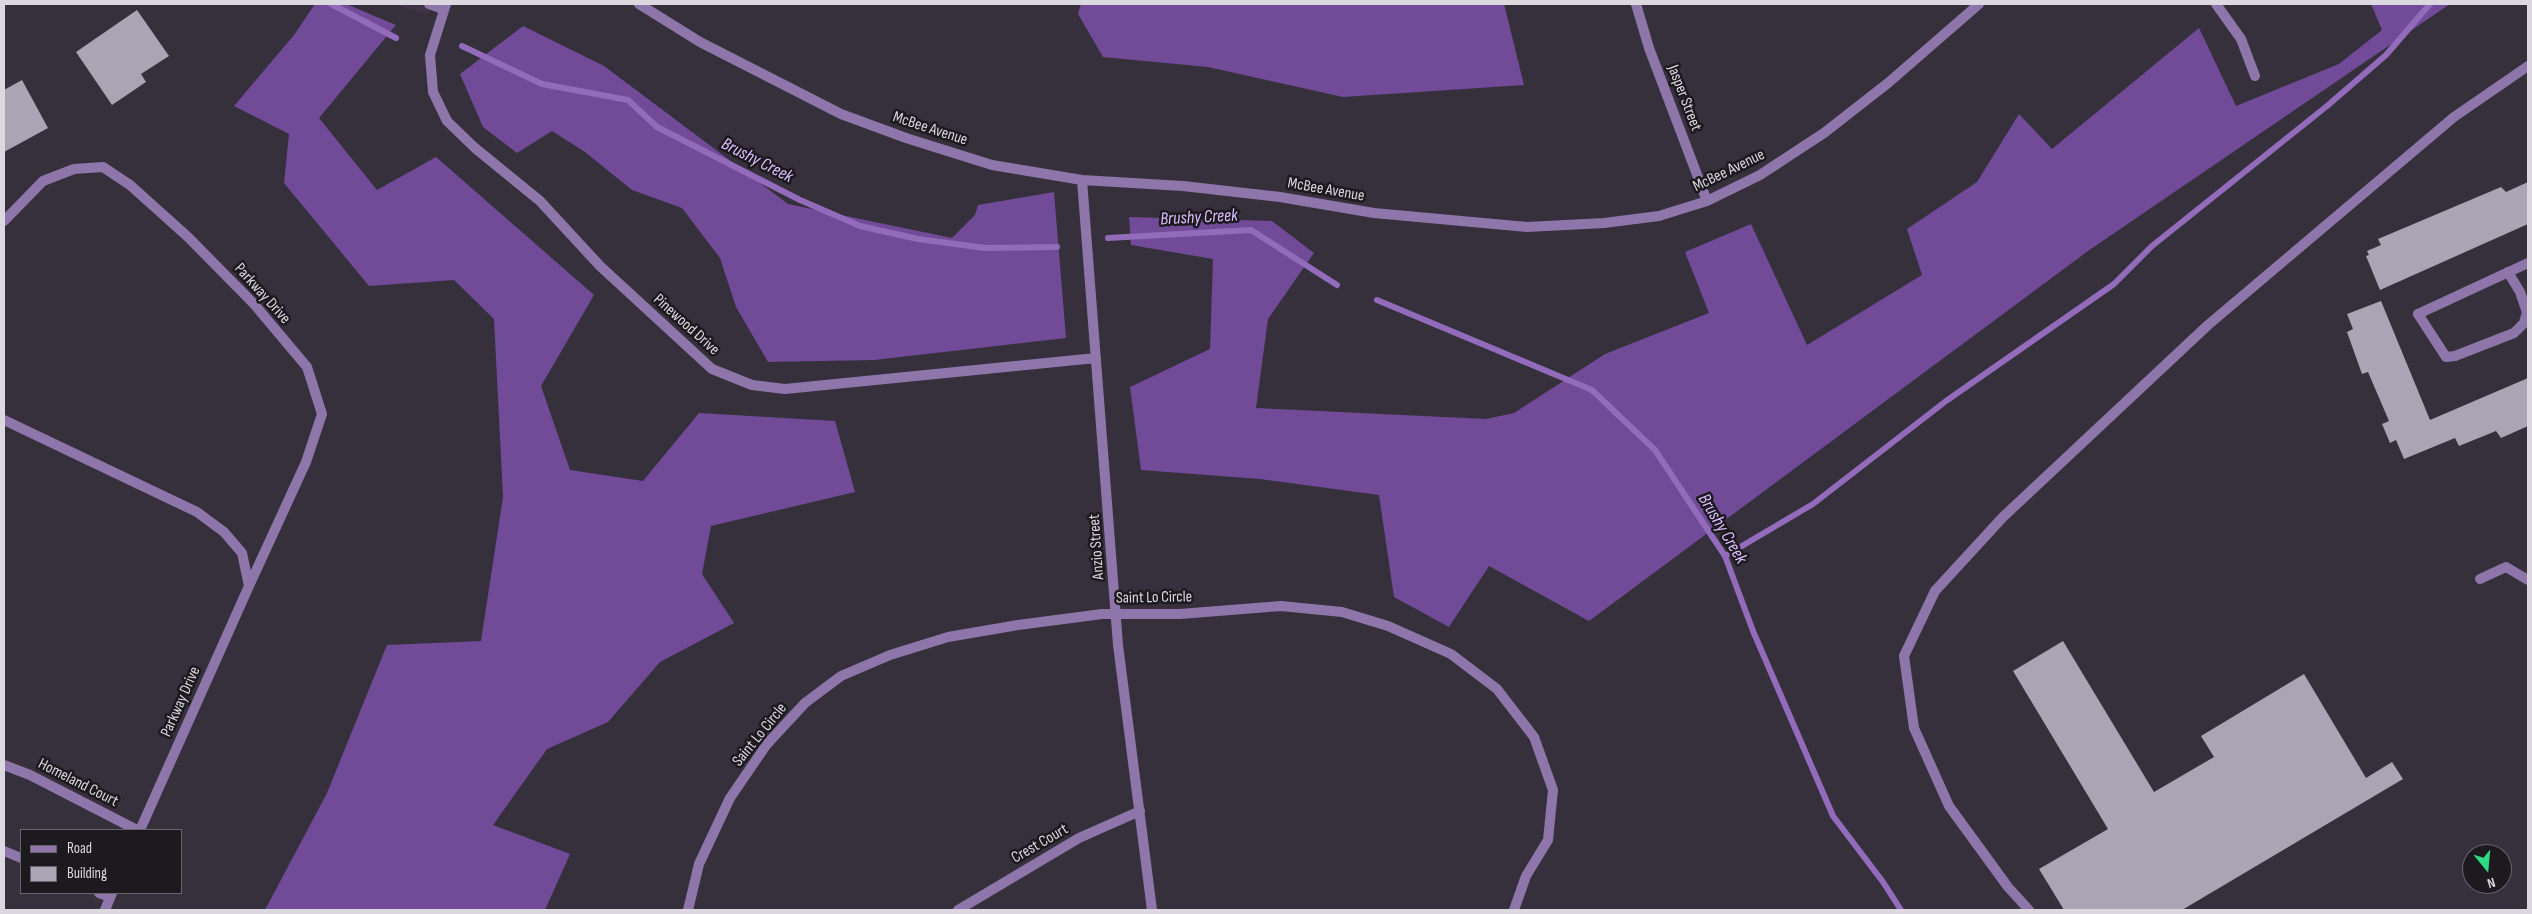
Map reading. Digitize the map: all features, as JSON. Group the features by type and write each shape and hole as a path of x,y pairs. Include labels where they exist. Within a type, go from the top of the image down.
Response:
{"street":[{"path":"429,4 444,7"},
{"name":"McBee Avenue","path":"639,4 700,42 841,114 906,138 992,165 1082,180 1193,187 1280,197 1374,213 1527,227 1659,216 1708,201 1760,175 1824,133 1888,83 1979,4"},
{"name":"Jasper Street","path":"1636,4 1649,48 1708,201"},
{"path":"2216,4 2241,39 2255,76"},
{"name":"Pinewood Drive","path":"444,7 430,55 433,92 447,121 475,148 540,201 600,266 712,369 752,385 785,389 1096,358"},
{"path":"2029,910 2008,887 1949,806 1914,728 1904,656 1935,592 2003,517 2208,325 2454,117 2528,66"},
{"name":"Parkway Drive","path":"4,221 43,181 74,169 103,167 130,185 188,237 254,304 307,367 322,414 306,462 139,829"},
{"name":"Anzio Street","path":"1082,180 1116,614 1152,910"},
{"path":"2508,272 2520,292 2527,312 2524,323 2514,333 2446,358 2418,314 2508,272 2528,263"},
{"path":"4,420 197,512 224,532 242,553 249,586"},
{"path":"2480,580 2506,567 2528,580"},
{"name":"Saint Lo Circle","path":"688,910 700,864 730,798 767,744 806,703 841,676 890,655 948,637 1018,625 1116,614 1180,614 1281,606 1342,612 1388,626 1451,654 1497,689 1534,737 1553,790 1548,840 1526,876 1514,910"},
{"name":"Homeland Court","path":"4,765 30,775 137,829"},
{"name":"Crest Court","path":"958,910 1079,838 1140,811"},
{"path":"4,851 20,858"},
{"path":"104,910 111,895"}],"shaded area":[{"path":"315,4 346,4 396,25 319,118 377,190 436,157 594,295 541,386 570,470 643,481 699,413 835,421 855,492 711,526 702,574 734,623 660,662 608,722 547,749 493,825 570,854 545,910 265,910 327,793 387,645 481,641 503,497 494,319 454,280 369,286 284,183 289,134 234,106 294,35"},
{"path":"394,4 435,4 427,14"},
{"path":"1081,4 1504,4 1524,85 1343,97 1208,67 1103,57 1078,14"},
{"path":"2371,4 2450,4 2088,251 1589,621 1489,566 1449,627 1394,597 1379,495 1260,479 1141,470 1130,387 1210,349 1213,259 1131,245 1129,217 1272,221 1314,253 1268,319 1256,408 1486,419 1514,413 1605,354 1709,313 1685,252 1751,224 1807,345 1922,275 1907,229 1977,182 2019,114 2052,149 2199,28 2236,106 2339,64 2382,30"},
{"path":"523,26 604,66 788,204 952,238 975,215 978,205 1054,192 1066,338 874,360 768,362 736,307 720,258 682,208 632,190 585,152 552,131 517,153 483,127 460,74"}],"building":[{"path":"137,10 169,56 141,74 146,82 112,105 76,52"},
{"path":"22,80 48,128 4,152 4,90"},
{"path":"2528,182 2528,224 2380,290 2366,256 2369,255 2367,251 2381,245 2378,239 2501,187 2506,192"},
{"path":"2381,301 2430,420 2528,378 2528,426 2501,438 2496,431 2459,446 2455,438 2404,459 2396,440 2390,443 2382,424 2389,421 2368,372 2362,374 2347,332 2353,329 2347,314"},
{"path":"2063,641 2154,792 2214,757 2201,736 2304,674 2366,778 2392,762 2403,779 2182,910 2064,910 2039,869 2108,829 2013,671"}],"waterway":[{"name":"Brushy Creek","path":"331,4 396,38"},
{"path":"1725,556 1813,504 1946,401 2114,284 2152,246 2327,106 2386,55 2430,4"},
{"name":"Brushy Creek","path":"462,46 542,84 628,100 657,127 800,200 860,226 918,239 985,248 1057,247"},
{"name":"Brushy Creek","path":"1108,238 1251,230 1337,285"},
{"name":"Brushy Creek","path":"1377,300 1592,390 1655,450 1725,556 1753,631 1833,816 1883,882 1901,910"}]}
